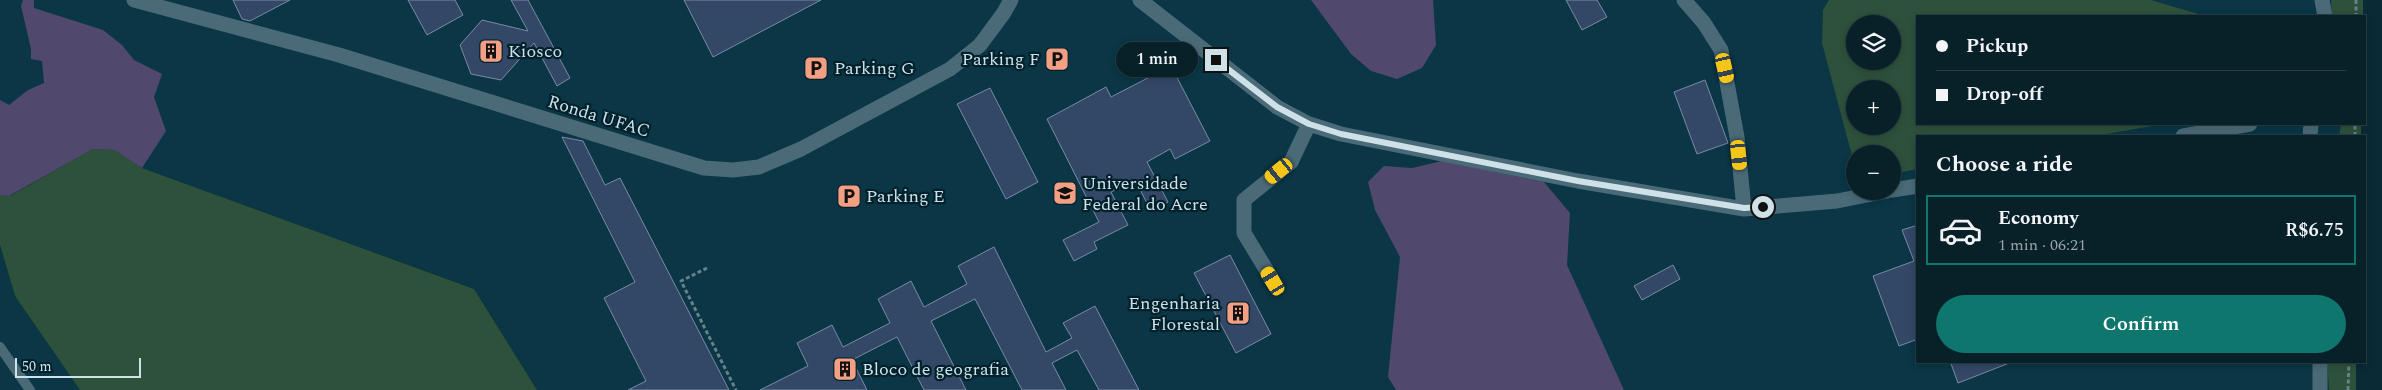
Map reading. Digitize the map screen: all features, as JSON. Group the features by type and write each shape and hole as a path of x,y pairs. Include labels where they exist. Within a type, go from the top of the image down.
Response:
{"street":[{"name":"Ronda UFAC","path":"134,0 339,55 704,168 733,170 759,168 801,149 950,69 980,45 1011,0"},
{"path":"1140,0 1277,107 1309,124 1341,134 1578,181 1744,208 1846,198"},
{"path":"1684,0 1704,23 1721,50 1737,137 1744,208"},
{"path":"2322,0 2325,15"},
{"path":"1273,281 1244,233 1244,200 1291,162 1309,124"},
{"path":"2189,135 2244,125"},
{"path":"1901,189 1916,186"},
{"path":"2320,363 2320,390"}],"lane":[{"path":"0,347 30,390"}],"path":[{"path":"2356,0 2356,15"},
{"path":"707,268 681,281 736,390"},
{"path":"2348,390 2349,363"}],"shaded area":[{"name":"Universidade Federal do Acre","path":"0,0 2331,0 2332,15 1916,15 1916,125 2341,125 2339,135 1916,135 1916,363 2327,363 2329,390 537,390 474,289 142,168 114,150 9,196 0,195"},
{"path":"23,0 34,0 34,8 103,30 122,45 134,60 162,74 154,97 166,131 142,168 114,150 93,149 9,196 0,195 0,100 9,105 28,90 44,83 42,61 31,59 31,49 21,6"},
{"path":"1311,0 1433,0 1436,45 1422,68 1397,79 1371,71 1351,54"},
{"path":"1442,161 1544,182 1570,213 1567,265 1624,390 1396,390 1388,377 1400,257 1375,210 1368,182 1384,166 1412,168"},
{"path":"0,245 15,296 80,390 0,390"}],"green space":[{"path":"1829,0 2151,0 2202,15 1916,15 1916,125 2157,125 2101,135 1916,135 1916,169 1901,172 1901,145 1849,145 1846,135 1901,135 1901,80 1846,80 1846,133 1822,43 1823,10"},
{"path":"2331,0 2363,0 2363,15 2332,15"},
{"path":"2341,125 2361,125 2361,135 2339,135"},
{"path":"93,149 114,150 142,168 474,289 537,390 80,390 15,296 0,245 0,195 10,196"},
{"path":"2327,363 2356,363 2356,390 2329,390"}],"building":[{"path":"233,0 290,0 250,21 242,19"},
{"path":"408,0 455,0 463,15 427,35"},
{"path":"511,0 528,0 570,78 557,86 534,43 501,80 471,74 460,45 482,20 528,31"},
{"path":"684,0 821,0 713,57"},
{"path":"1566,0 1597,0 1607,17 1582,30"},
{"path":"1171,66 1210,141 1175,159 1170,149 1147,162 1168,202 1151,211 1135,180 1111,192 1128,225 1094,242 1097,249 1074,261 1063,240 1099,222 1047,119 1106,87 1111,97"},
{"path":"1705,80 1728,143 1697,154 1674,92"},
{"path":"990,88 1038,182 1006,199 957,104"},
{"path":"562,137 583,141 605,185 620,178 729,390 628,390 646,381 604,298 635,282"},
{"path":"1916,226 1916,340 1899,346 1873,276 1914,261 1902,230"},
{"path":"994,247 1046,352 1072,338 1063,323 1095,306 1139,390 1099,390 1077,350 1052,363 1066,390 1022,390 975,299 931,321 966,390 924,390 897,337 852,360 867,390 760,390 808,366 797,343 832,325 843,347 890,323 878,299 911,281 924,307 967,284 958,266"},
{"name":"Engenharia Florestal","path":"1230,255 1271,334 1236,353 1194,273"},
{"path":"1673,265 1680,279 1642,300 1634,286"},
{"path":"1951,363 2009,363 1958,383"}],"place":[{"name":"Kiosco","path":"491,51"},
{"name":"Parking F","path":"1057,59"},
{"name":"Parking G","path":"816,68"},
{"name":"Universidade Federal do Acre","path":"1065,193"},
{"name":"Parking E","path":"849,196"},
{"name":"Engenharia Florestal","path":"1238,313"},
{"name":"Bloco de geografia","path":"845,369"}],"route":[{"path":"1216,60 1277,107 1309,124 1341,134 1578,181 1744,208 1763,207"}]}
